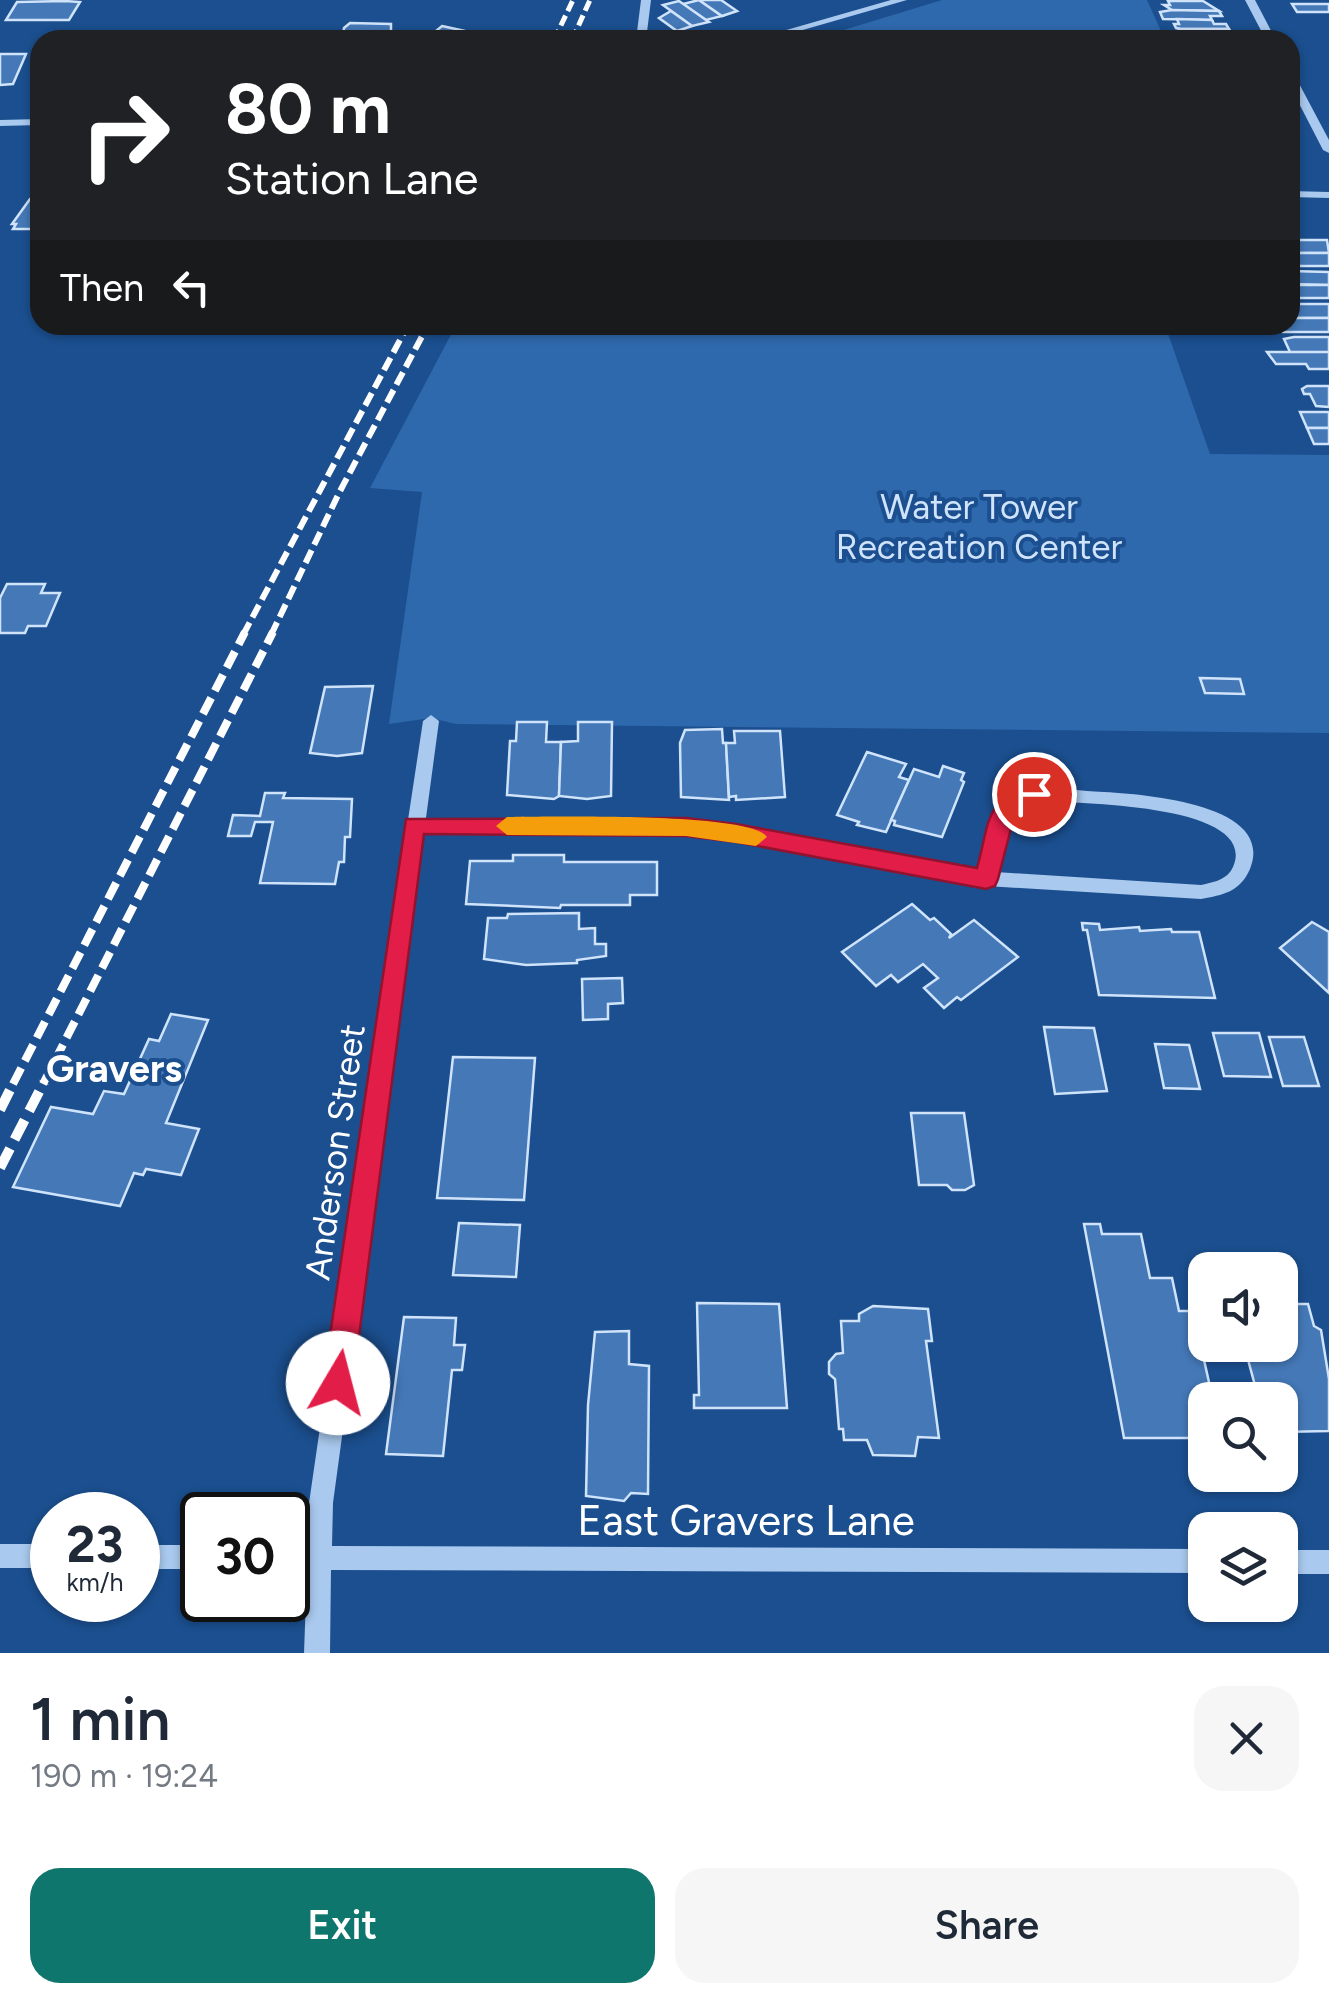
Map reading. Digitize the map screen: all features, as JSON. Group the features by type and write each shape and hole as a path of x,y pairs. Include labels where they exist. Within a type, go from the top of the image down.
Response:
{"street":[{"path":"642,30 646,0"},
{"path":"793,30 902,0"},
{"path":"1250,0 1266,30"},
{"path":"1300,95 1329,150"},
{"path":"0,123 30,122"},
{"path":"1300,194 1329,194"},
{"name":"Anderson Street","path":"317,1653 321,1503 430,721"},
{"path":"414,825 686,827 986,879 1201,892 1224,887 1238,876 1244,862 1244,844 1233,830 1184,808 1034,794 1016,799 1004,809 986,879"},
{"path":"0,1556 30,1556"},
{"name":"East Gravers Lane","path":"310,1558 1188,1561"},
{"path":"1298,1562 1329,1562"}],"green space":[{"path":"942,0 1147,0 1160,30 844,30"},
{"name":"Water Tower Recreation Center","path":"451,335 1168,335 1210,454 1329,455 1329,733 456,724 431,718 389,724 422,492 370,488"}],"building":[{"path":"699,0 722,16 706,20 683,4"},
{"path":"699,0 721,0 737,11 722,16"},
{"path":"679,1 709,22 692,26 663,5"},
{"path":"1168,1 1203,1 1219,11 1172,10 1164,5 1170,5"},
{"path":"17,2 80,2 69,20 6,20"},
{"path":"1292,4 1329,4 1329,12 1297,12"},
{"path":"671,11 692,26 676,30 659,18"},
{"path":"1219,11 1222,16 1210,16 1212,20 1163,19 1160,12"},
{"path":"1177,19 1212,20 1214,24 1226,24 1229,29 1176,28"},
{"path":"350,23 391,24 391,30 344,28"},
{"path":"0,54 26,54 13,84 0,85"},
{"path":"30,199 30,229 13,229 16,224 12,224"},
{"path":"1300,240 1327,240 1329,253 1300,253"},
{"path":"1300,253 1329,253 1329,266 1300,266"},
{"path":"1300,271 1329,272 1329,285 1300,284"},
{"path":"1300,285 1329,285 1329,298 1300,298"},
{"path":"1300,304 1329,304 1329,318 1300,318"},
{"path":"1300,318 1329,318 1329,332 1300,332"},
{"path":"1329,337 1329,353 1290,352 1284,339"},
{"path":"1267,352 1329,352 1329,369 1276,364"},
{"path":"1329,386 1329,407 1316,406 1310,394 1304,394 1302,389"},
{"path":"1300,412 1329,412 1329,428 1307,428"},
{"path":"1307,428 1329,428 1329,444 1314,444"},
{"path":"7,584 45,584 41,593 60,593 46,626 28,626 25,633 0,633 0,598"},
{"path":"1200,678 1240,679 1244,694 1205,693"},
{"path":"373,686 362,753 310,753 325,687"},
{"path":"517,722 547,722 546,742 561,742 559,796 554,799 507,795 510,741 516,741"},
{"path":"578,722 612,722 611,796 559,796 561,742 578,741"},
{"path":"722,729 729,800 681,797 680,743 685,730"},
{"path":"734,731 780,731 785,797 729,797 726,743 735,743"},
{"path":"867,752 906,764 899,777 909,780 886,832 837,815"},
{"path":"943,766 964,773 964,782 942,837 894,825 891,820 914,769 939,777"},
{"path":"265,793 285,793 283,798 352,799 350,837 345,837 344,862 339,862 335,884 260,883 273,822 255,822 251,836 228,836 233,815 260,816"},
{"path":"513,855 564,855 564,862 657,862 657,895 630,895 630,905 560,908 466,904 470,861 513,861"},
{"path":"912,904 930,920 934,918 951,934 949,938 974,920 1018,957 961,1000 957,997 944,1008 924,988 938,978 923,964 898,982 891,975 876,986 842,952"},
{"path":"579,913 579,929 595,928 595,944 606,944 606,956 577,963 526,965 484,959 488,918"},
{"path":"1312,922 1329,932 1329,993 1280,948"},
{"path":"1082,923 1099,924 1100,930 1139,927 1140,931 1199,932 1215,998 1099,995 1087,930 1083,930"},
{"path":"622,978 623,1003 608,1004 608,1019 583,1020 582,979"},
{"path":"171,1014 208,1020 166,1123 199,1129 181,1175 146,1169 143,1175 134,1173 120,1206 13,1187 51,1107 93,1114 104,1091 124,1094 149,1039 159,1041"},
{"path":"1044,1027 1094,1028 1107,1091 1055,1094"},
{"path":"1213,1033 1259,1033 1271,1077 1224,1076"},
{"path":"1269,1037 1304,1037 1319,1086 1283,1086"},
{"path":"1155,1044 1189,1045 1200,1089 1164,1088"},
{"path":"453,1057 535,1058 524,1200 437,1198"},
{"path":"911,1113 964,1113 974,1185 952,1190 947,1185 919,1185"},
{"path":"459,1223 520,1225 516,1277 453,1275"},
{"path":"1084,1224 1100,1224 1102,1234 1141,1234 1150,1278 1172,1278 1179,1311 1188,1311 1188,1362 1204,1362 1209,1382 1188,1382 1188,1438 1124,1438"},
{"path":"697,1303 779,1304 787,1408 694,1408 694,1395 699,1395"},
{"path":"1298,1304 1308,1304 1314,1326 1321,1330 1329,1379 1329,1431 1298,1432 1298,1382 1254,1382 1249,1362 1298,1362"},
{"path":"873,1306 928,1309 932,1341 926,1341 939,1438 918,1437 915,1456 873,1455 867,1440 844,1440 843,1429 839,1429 835,1379 829,1374 829,1362 843,1353 841,1321 859,1321 859,1314"},
{"path":"404,1317 456,1318 454,1345 465,1345 462,1370 452,1370 443,1456 386,1454"},
{"path":"629,1331 629,1364 649,1366 648,1494 631,1493 624,1501 586,1496 595,1332"}],"railway":[{"path":"559,30 573,0"},
{"path":"576,30 590,0"},
{"path":"243,635 403,335"},
{"path":"271,635 339,493 423,335"},
{"path":"13,1084 245,632"},
{"path":"43,1084 273,632"},
{"path":"0,1168 44,1082"},
{"path":"0,1110 13,1084"}],"slow traffic":[{"path":"507,826 686,827 756,837"}],"district":[{"name":"Gravers","path":"114,1069"}],"route":[{"path":"338,1383 414,825 686,827 986,879 1004,809 1016,799 1034,794"}]}
